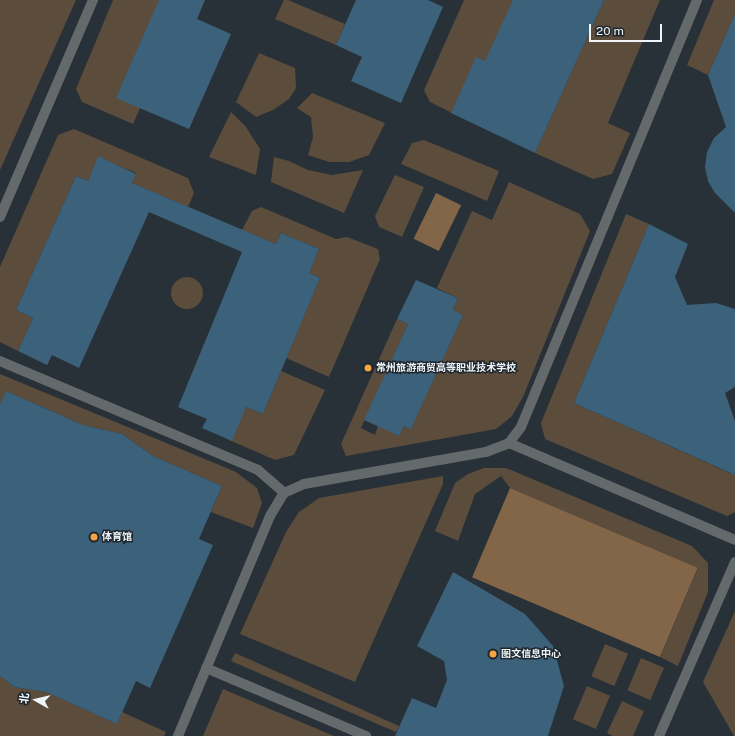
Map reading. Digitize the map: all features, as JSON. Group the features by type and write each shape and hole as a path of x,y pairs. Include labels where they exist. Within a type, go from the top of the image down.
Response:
{"street":[{"path":"0,217 93,0"},
{"path":"178,736 270,516 284,493 304,484 486,452 509,443 521,427 697,0"},
{"path":"0,362 258,470 284,493"},
{"path":"509,443 735,540"},
{"path":"659,736 735,562"},
{"path":"206,668 366,736"}],"shaded area":[{"path":"0,0 76,0 0,170"},
{"path":"113,0 159,0 140,108 133,124 82,102 76,89"},
{"path":"284,0 288,0 345,24 336,45 275,19"},
{"path":"464,0 513,0 534,48 495,134 430,102 424,90"},
{"path":"604,0 660,0 608,123 630,133 612,174 593,179 535,153"},
{"path":"714,0 735,0 735,14 708,75 687,65"},
{"path":"259,53 295,68 296,88 289,99 273,110 256,117 236,102"},
{"path":"312,93 385,123 369,155 349,162 329,162 308,155 313,137 311,117 297,108"},
{"path":"231,112 246,127 260,149 256,175 209,157"},
{"path":"74,129 188,178 194,193 188,207 132,183 136,173 98,157 88,181 76,176 16,310 33,318 18,351 0,342 0,267 58,135"},
{"path":"424,140 499,171 487,201 401,164 412,143"},
{"path":"274,157 289,161 308,170 332,175 363,170 344,213 271,182"},
{"path":"395,175 424,187 402,237 379,227 375,216"},
{"path":"509,182 580,214 590,231 523,397 512,416 496,429 346,456 341,444 397,319 408,324 361,428 375,435 378,426 399,436 404,426 411,428 463,315 453,310 458,298 437,288 472,211 492,220"},
{"path":"436,193 461,205 439,251 414,239"},
{"path":"261,207 336,239 347,237 378,249 380,259 329,377 286,358 320,278 309,273 319,249 281,233 276,244 242,230 252,211"},
{"path":"626,214 649,224 574,403 732,474 735,468 735,512 727,516 545,439 541,423"},
{"path":"184,277 190,277 200,284 203,293 202,299 196,306 190,309 184,309 174,302 171,296 171,290 178,280"},
{"path":"281,371 325,390 294,455 275,460 229,440 246,407 263,414"},
{"path":"0,374 236,472 257,488 262,503 253,528 211,512 222,486 153,456 122,434 83,425 6,391 0,404"},
{"path":"484,468 506,468 692,546 708,563 708,592 678,666 660,657 698,568 510,488 501,476 475,494 458,541 435,531 455,483 468,474"},
{"path":"443,476 443,484 355,682 240,634 286,532 299,512 319,498"},
{"path":"510,488 698,568 660,657 472,577"},
{"path":"735,611 735,736 734,736 703,682"},
{"path":"605,644 628,654 614,686 591,676"},
{"path":"235,653 399,726 396,732 231,661"},
{"path":"641,658 664,668 650,700 627,690"},
{"path":"0,676 14,687 46,692 117,724 122,712 166,732 164,736 0,736"},
{"path":"587,686 610,696 596,729 573,719"},
{"path":"223,689 334,736 203,736"},
{"path":"622,701 644,711 633,736 613,736 607,733"}],"building":[{"path":"159,0 205,0 197,19 231,34 189,129 116,98"},
{"path":"356,0 428,0 443,7 401,103 351,81 362,57 336,45"},
{"path":"513,0 604,0 535,153 451,113 476,57 485,61"},
{"path":"735,14 735,213 715,193 708,181 705,167 707,152 714,138 726,127 708,75"},
{"path":"98,156 136,174 132,183 276,244 281,233 319,249 309,273 320,278 263,414 246,407 232,441 202,428 207,419 178,407 242,252 149,212 79,368 52,355 47,365 18,351 33,318 16,310 76,176 88,181"},
{"path":"649,224 688,244 675,277 687,305 716,303 735,309 735,387 725,393 735,421 735,475 574,403"},
{"path":"416,280 458,298 453,310 463,315 411,429 404,426 399,436 364,420 408,324 397,319"},
{"name":"体育馆","path":"6,391 83,425 122,434 153,456 222,486 199,539 213,545 150,688 136,681 117,724 46,692 14,687 0,676 0,404"},
{"name":"图文信息中心","path":"453,572 525,614 553,646 564,686 548,736 395,736 412,698 436,708 447,680 444,661 417,646"}],"place":[{"name":"常州旅游商贸高等职业技术学校","path":"368,368"},
{"name":"体育馆","path":"94,537"},
{"name":"图文信息中心","path":"493,654"}]}
